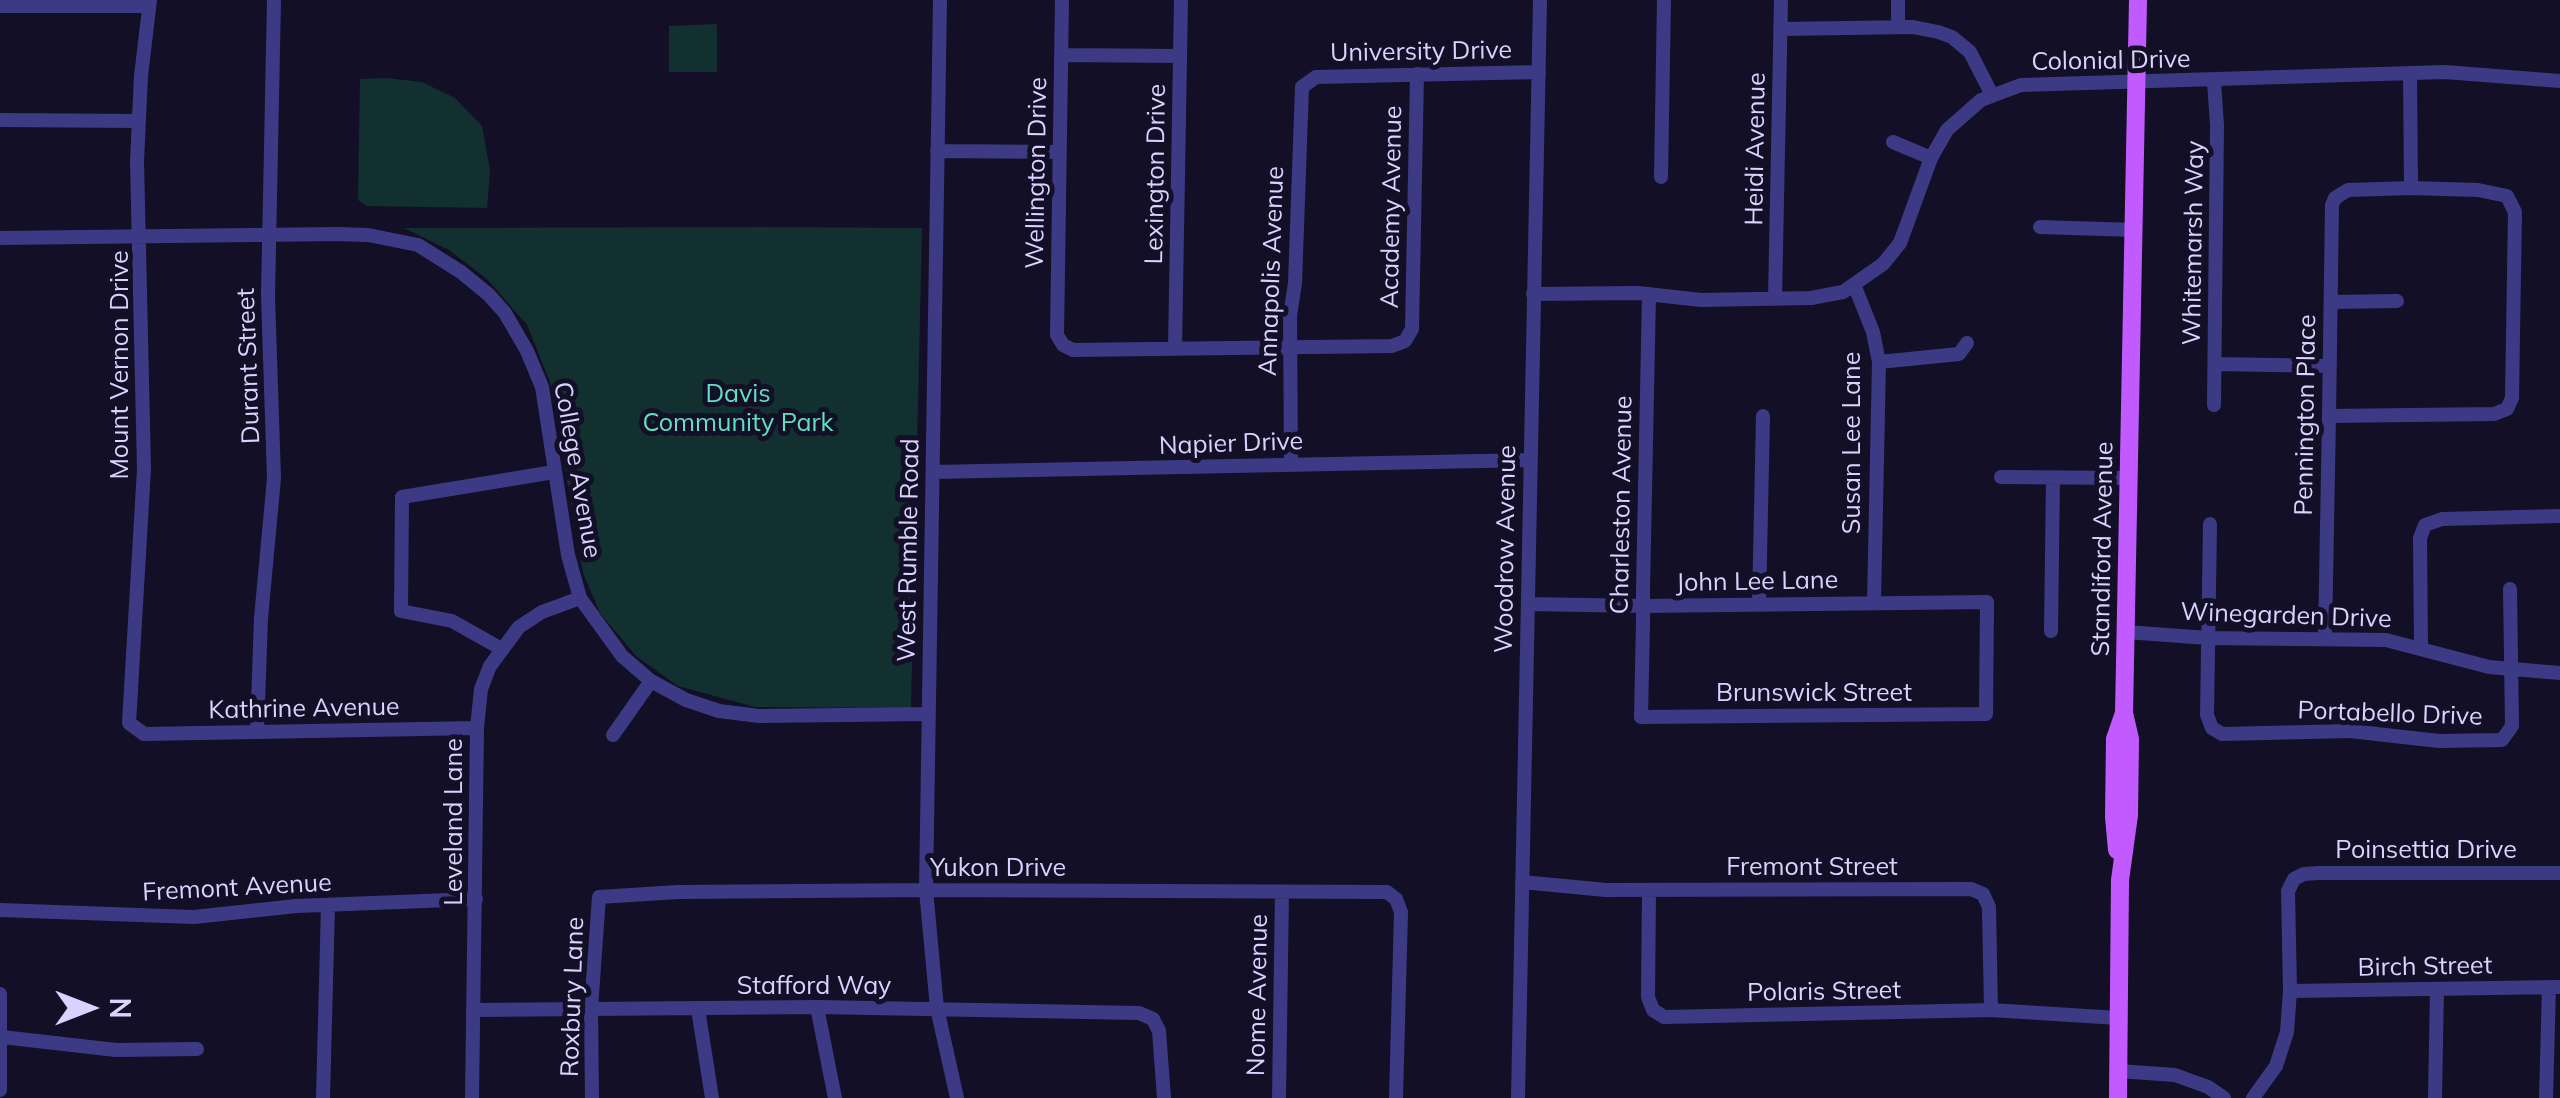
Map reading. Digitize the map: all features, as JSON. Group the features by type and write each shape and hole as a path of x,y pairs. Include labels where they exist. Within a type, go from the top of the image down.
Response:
{"main road":[{"name":"Standiford Avenue","path":"2118,1098 2120,880 2129,796 2130,740 2124,712 2138,0"}],"street":[{"name":"Durant Street","path":"257,730 261,618 274,478 270,234 274,0"},
{"name":"West Rumble Road","path":"940,0 926,890 937,1008 957,1098"},
{"name":"Wellington Drive","path":"1062,0 1058,335 1063,345 1073,350 1175,349"},
{"name":"Lexington Drive","path":"1175,349 1181,0"},
{"name":"Woodrow Avenue","path":"1518,1098 1540,0"},
{"path":"1661,177 1664,0"},
{"name":"Heidi Avenue","path":"1775,300 1781,0"},
{"path":"1898,0 1898,28"},
{"path":"0,6 149,3"},
{"name":"Mount Vernon Drive","path":"133,729 128,719 144,469 139,121 149,3"},
{"path":"1780,30 1898,28 1938,32 1962,44 1978,62 1992,94"},
{"path":"1061,54 1180,56"},
{"name":"University Drive","path":"1306,82 1316,76 1539,72"},
{"path":"2328,416 2494,414 2507,409 2512,398 2515,212 2511,200 2503,194 2411,188 2410,73"},
{"name":"Colonial Drive","path":"1855,287 1883,264 1900,243 1931,158 1958,118 1992,94 2034,83 2214,82 2317,74 2472,73 2560,81"},
{"name":"Academy Avenue","path":"1290,348 1392,346 1406,340 1412,330 1418,74"},
{"name":"Annapolis Avenue","path":"1291,464 1290,348 1300,94 1306,82"},
{"name":"Whitemarsh Way","path":"2214,82 2218,126 2214,406"},
{"path":"0,120 139,121"},
{"path":"1893,142 1931,158"},
{"path":"937,151 1060,152"},
{"name":"Pennington Place","path":"2325,638 2332,205 2338,195 2348,190 2411,188"},
{"path":"2040,228 2134,230"},
{"name":"College Avenue","path":"0,238 270,234 368,236 418,245 489,294 527,350 542,387 568,555 580,598 608,640 651,681 698,704 740,714 928,714"},
{"path":"1533,294 1775,300 1826,296 1855,287"},
{"name":"Susan Lee Lane","path":"1855,287 1879,362 1874,603"},
{"name":"Charleston Avenue","path":"1641,717 1649,294"},
{"path":"2331,302 2397,301"},
{"path":"1879,362 1959,354 1966,343"},
{"path":"1175,349 1290,348"},
{"path":"2215,364 2330,366"},
{"path":"1759,604 1763,416"},
{"name":"Napier Drive","path":"933,472 1531,460"},
{"path":"500,648 452,621 401,611 402,497 554,472"},
{"path":"2001,477 2130,478"},
{"path":"2050,631 2053,478"},
{"path":"2421,647 2420,538 2425,525 2442,519 2560,516"},
{"path":"2208,638 2210,524"},
{"path":"2510,589 2512,670"},
{"name":"Leveland Lane","path":"472,1098 477,728 484,678 500,648 531,618 580,598"},
{"name":"John Lee Lane","path":"1528,604 1986,602 1986,714"},
{"name":"Winegarden Drive","path":"2126,632 2208,638 2386,640 2468,662 2560,674"},
{"name":"Portabello Drive","path":"2208,638 2207,715 2212,728 2222,734 2350,731 2439,742 2494,741 2507,736 2512,726 2512,670"},
{"path":"613,736 651,681"},
{"name":"Brunswick Street","path":"1641,717 1986,714"},
{"name":"Kathrine Avenue","path":"133,729 144,734 477,728"},
{"name":"Poinsettia Drive","path":"2290,992 2288,891 2294,879 2304,874 2560,872"},
{"name":"Fremont Street","path":"1522,882 1649,891 1978,891 1990,907 1992,1010"},
{"name":"Yukon Drive","path":"599,896 926,890 1382,891 1395,897 1400,912 1396,1098"},
{"name":"Polaris Street","path":"1649,891 1648,997 1652,1010 1664,1017 1992,1010 2118,1018"},
{"name":"Nome Avenue","path":"1279,1098 1282,892"},
{"name":"Roxbury Lane","path":"592,1098 592,1008 599,896"},
{"name":"Fremont Avenue","path":"0,910 194,917 328,905 476,900"},
{"path":"323,1098 328,905"},
{"path":"2546,1098 2554,987"},
{"name":"Birch Street","path":"2290,992 2554,987"},
{"path":"2434,1098 2436,989"},
{"path":"2253,1098 2276,1066 2283,1048 2290,992"},
{"path":"0,994 0,1090"},
{"path":"817,1007 835,1098"},
{"name":"Stafford Way","path":"474,1010 817,1007 1139,1013 1152,1018 1159,1031 1164,1098"},
{"path":"698,1009 712,1098"},
{"path":"2,1037 116,1050 197,1048"},
{"path":"2118,1071 2175,1075 2208,1087 2224,1098"}],"green space":[{"path":"717,24 717,72 669,72 669,26"},
{"path":"360,79 422,82 455,98 482,126 490,170 487,208 366,206 358,200"},
{"name":"Davis Community Park","path":"404,228 922,228 911,708 755,707 678,686 636,656 600,613 583,573 550,382 527,325 487,279 449,250"}]}
